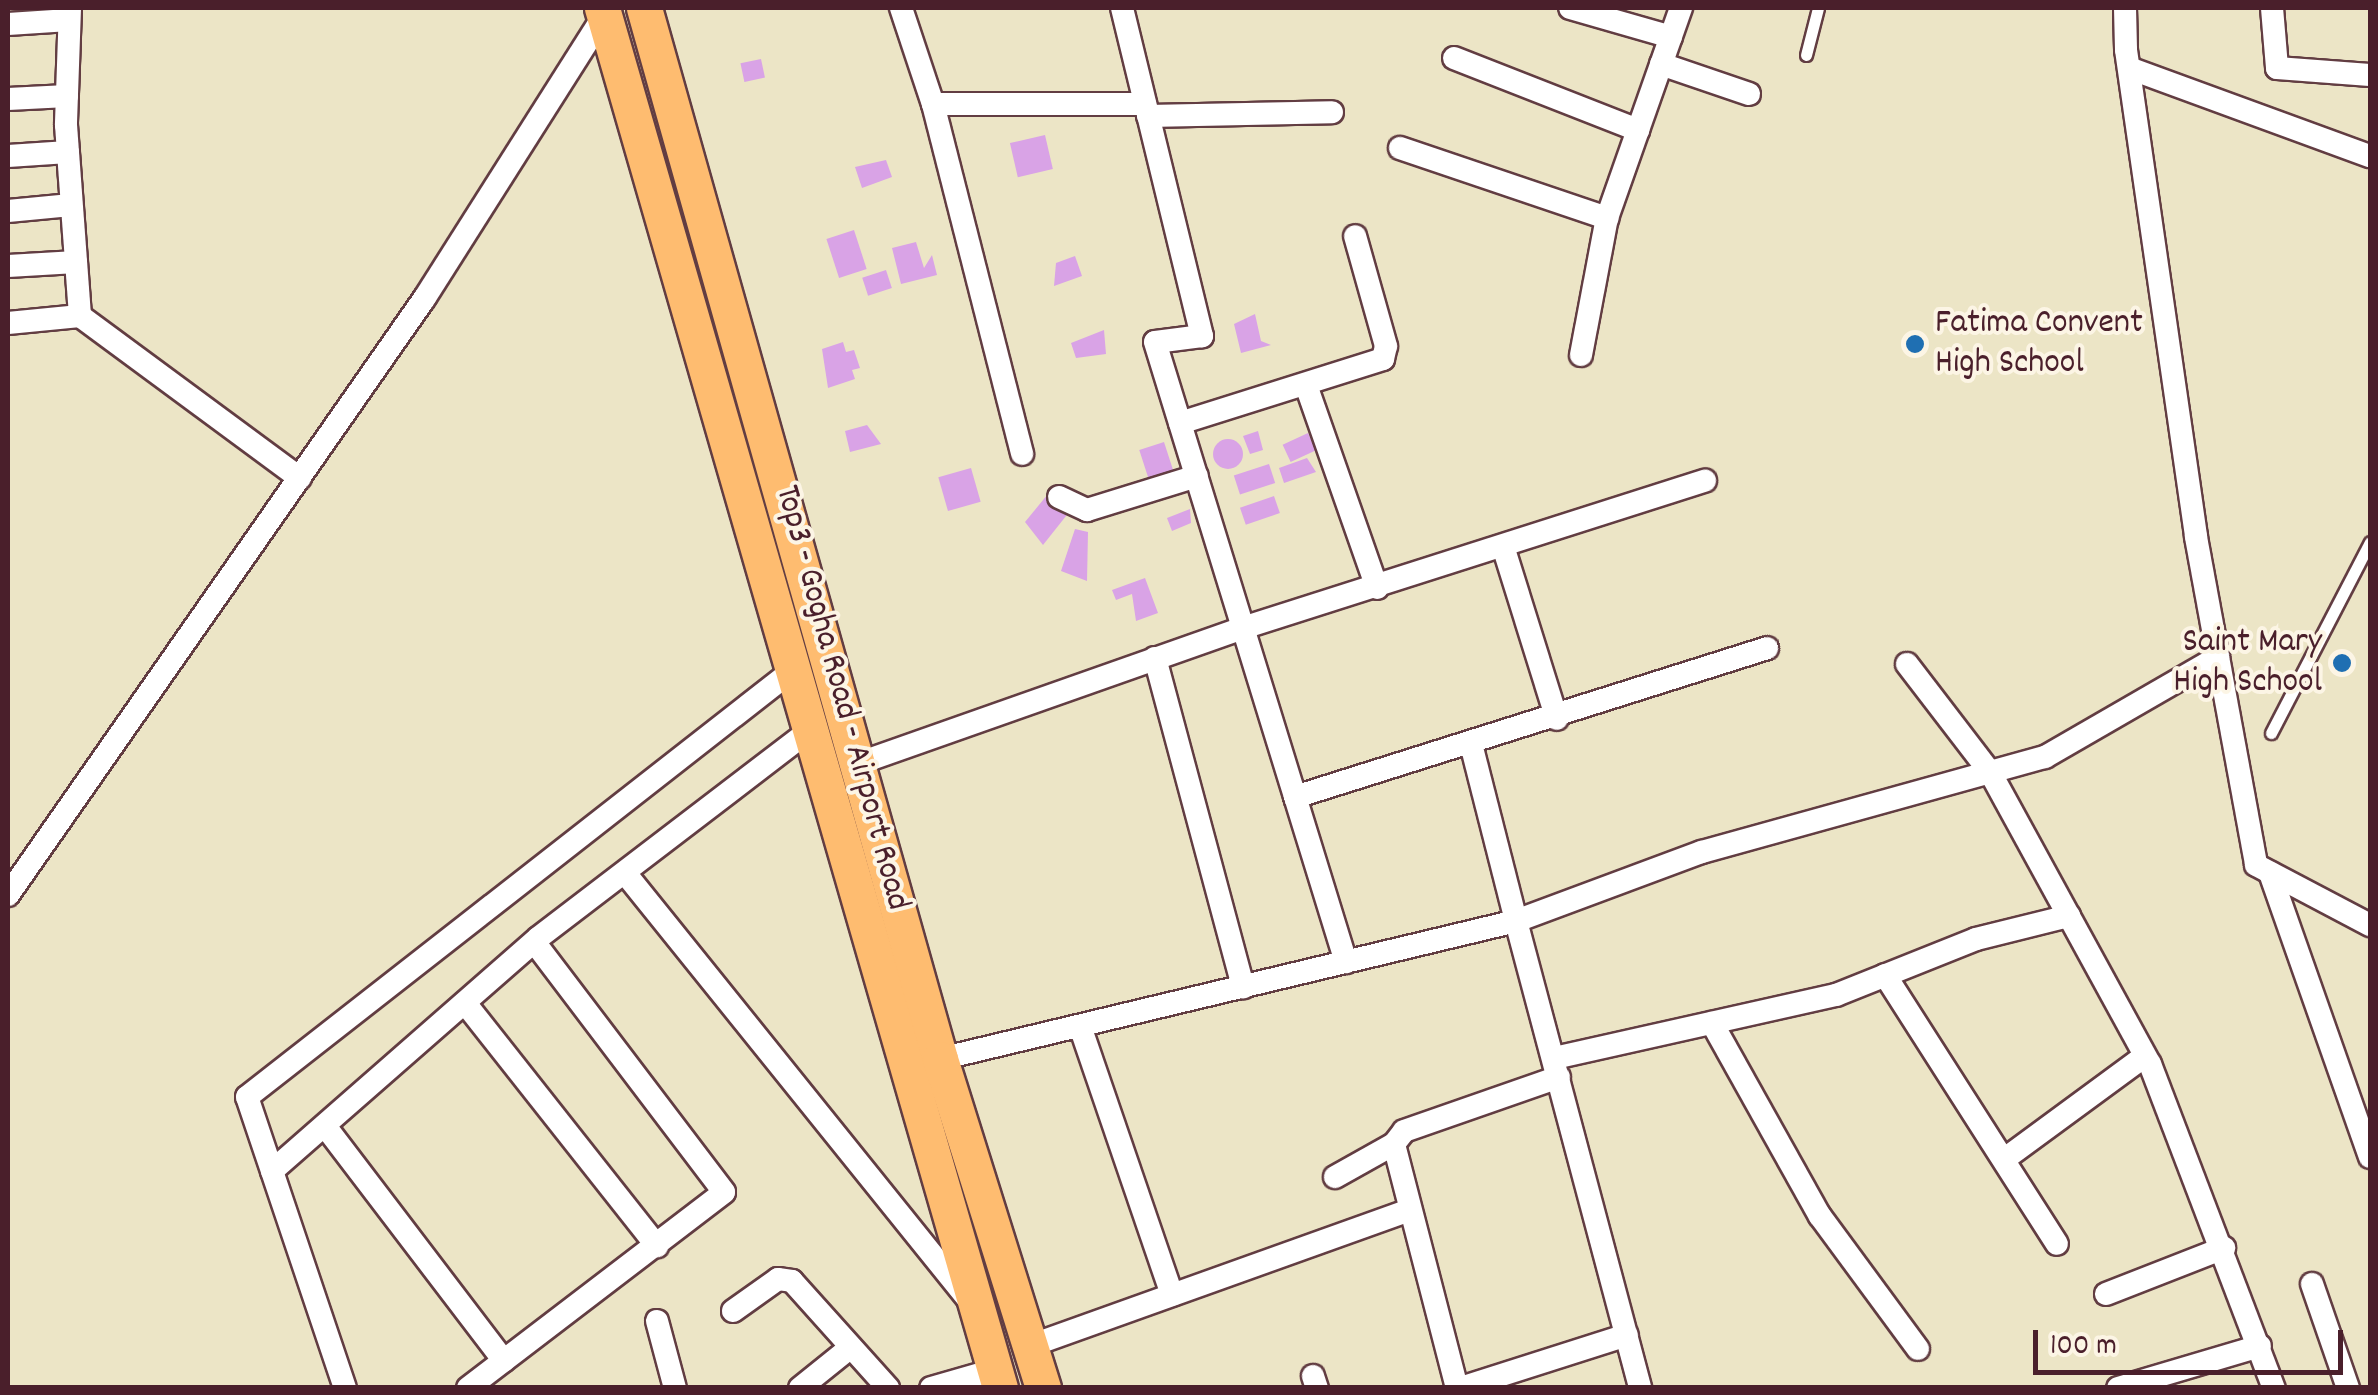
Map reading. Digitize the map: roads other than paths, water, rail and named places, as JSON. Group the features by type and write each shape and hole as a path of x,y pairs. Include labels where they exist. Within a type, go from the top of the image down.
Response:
{"main road":[{"name":"Top3 - Gogha Road - Airport Road","path":"644,8 940,1060 1042,1388"},
{"name":"Top3 - Gogha Road - Airport Road","path":"605,9 997,1379"}],"street":[{"path":"901,8 933,104 1022,454"},
{"path":"1122,8 1202,336 1156,342 1346,962"},
{"path":"1570,8 1671,37"},
{"path":"1581,355 1607,218 1681,8"},
{"path":"2126,8 2128,68 2218,657 2256,865 2370,925"},
{"path":"2272,8 2277,68 2370,75"},
{"path":"8,895 424,299 605,9"},
{"path":"8,24 69,14 68,152 80,316"},
{"path":"1454,58 1638,130"},
{"path":"1661,64 1750,94"},
{"path":"2128,68 2370,156"},
{"path":"8,99 67,96"},
{"path":"933,104 1332,112"},
{"path":"1400,148 1607,218"},
{"path":"8,156 68,152"},
{"path":"8,211 72,205"},
{"path":"1180,423 1378,363 1386,353 1355,236"},
{"path":"8,266 76,262"},
{"path":"8,323 80,316 300,478"},
{"path":"1306,384 1377,588"},
{"path":"1059,496 1087,510 1196,476"},
{"path":"857,764 1243,628 1706,481"},
{"path":"1503,546 1557,719"},
{"path":"1296,797 1557,719 1767,648"},
{"path":"940,1060 1516,920 1702,852 2045,757 2218,657"},
{"path":"1156,658 1242,986"},
{"path":"1907,664 1990,772 2146,1056 2224,1248 2274,1388"},
{"path":"344,1388 247,1096 793,670"},
{"path":"272,1171 534,942 809,731"},
{"path":"1471,744 1640,1388"},
{"path":"625,873 975,1308"},
{"path":"2270,873 2370,1157"},
{"path":"1336,1177 1394,1144 1404,1132 1556,1068 1712,1023 1836,995 1976,939 2068,916"},
{"path":"468,1388 501,1372 721,1198 724,1187 534,942"},
{"path":"1885,976 2006,1158 2056,1244"},
{"path":"465,1003 657,1246"},
{"path":"1712,1023 1820,1216 1918,1349"},
{"path":"1080,1026 1172,1295"},
{"path":"2006,1158 2146,1056"},
{"path":"324,1126 501,1372"},
{"path":"1394,1144 1408,1210 1459,1388 1628,1335"},
{"path":"1030,1346 1408,1210"},
{"path":"2106,1294 2224,1248"},
{"path":"734,1311 785,1278 888,1388"},
{"path":"2312,1284 2348,1388"},
{"path":"657,1321 676,1388"},
{"path":"800,1388 851,1346"},
{"path":"2118,1388 2260,1346"},
{"path":"931,1388 997,1379"}],"lane":[{"path":"1806,56 1818,8"},
{"path":"2270,733 2370,542"}],"place":[{"name":"Fatima Convent High School","path":"1915,344"},
{"name":"Saint Mary High School","path":"2342,663"}]}
